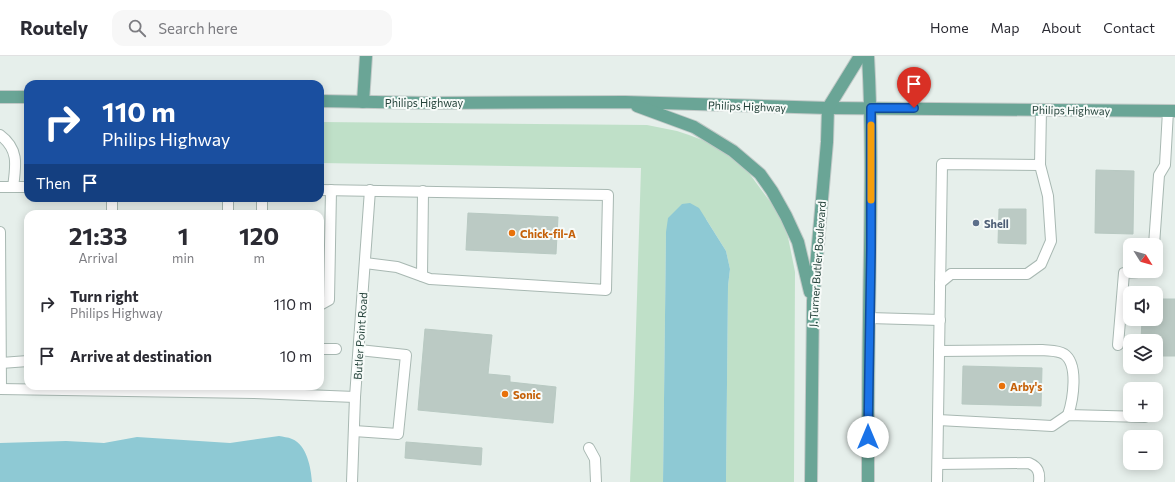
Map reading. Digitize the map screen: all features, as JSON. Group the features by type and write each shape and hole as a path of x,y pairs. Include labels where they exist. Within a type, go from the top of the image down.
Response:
{"main road":[{"path":"363,102 366,56"},
{"name":"J. Turner Butler Boulevard","path":"811,482 813,301 827,142 828,108 860,56"},
{"path":"868,56 871,108 868,482"},
{"path":"0,96 24,97"},
{"name":"Philips Highway","path":"324,101 429,103 625,102 828,108 1172,111"},
{"path":"625,102 694,127 733,151 760,174 772,191 786,216 798,242 813,301"}],"lane":[{"path":"940,283 952,274 1027,274 1041,264 1051,241 1048,196 1040,165 1041,109"},
{"path":"1154,238 1159,175 1165,165 1172,111"},
{"path":"0,135 11,145 16,163 13,187"},
{"path":"937,482 942,164 1040,165"},
{"path":"0,187 24,187"},
{"path":"324,190 608,195 606,290 430,279 397,267 365,263"},
{"path":"324,303 329,300 332,190"},
{"name":"Butler Point Road","path":"352,482 355,396 370,190"},
{"path":"422,276 423,191"},
{"path":"0,232 1,389 24,389"},
{"path":"1118,344 1124,278"},
{"path":"869,318 940,320"},
{"path":"324,349 336,349"},
{"path":"354,431 398,434 406,354 359,350"},
{"path":"938,420 1052,426 1068,415 1072,405 1073,371 1070,361 1064,354 1054,351 939,351"},
{"path":"1,363 24,361"},
{"path":"268,390 355,396"},
{"path":"1068,415 1123,416"},
{"path":"589,448 595,459 596,482"},
{"path":"938,464 1029,463 1036,466 1040,474 1039,482"}],"green space":[{"path":"324,122 647,125 677,131 705,141 737,162 749,173 774,207 782,222 788,237 795,272 794,482 726,482 728,286 730,269 726,251 706,219 666,232 663,482 630,482 641,168 324,163"}],"water":[{"path":"690,203 699,208 726,251 730,269 728,286 726,482 663,482 666,232 668,218 682,204"},
{"path":"279,436 292,439 301,446 305,452 311,470 312,482 0,482 0,443 66,441 104,443 137,437 230,443"}],"building":[{"path":"1096,170 1134,171 1133,234 1095,233"},
{"path":"999,209 1026,209 1026,244 998,243"},
{"name":"Chick-fil-A","path":"468,213 558,217 556,254 466,250"},
{"path":"1163,299 1175,299 1175,356 1163,356 1163,334 1141,334 1142,326 1163,326"},
{"path":"425,329 492,335 488,374 510,376 510,382 556,387 553,423 418,410"},
{"name":"Arby's","path":"963,366 1042,368 1041,406 962,404"},
{"path":"406,442 482,448 481,465 405,458"}],"slow traffic":[{"path":"871,125 871,200"}],"place":[{"name":"Shell","path":"976,223"},
{"name":"Chick-fil-A","path":"512,233"},
{"name":"Arby's","path":"1002,386"},
{"name":"Sonic","path":"505,394"}],"route":[{"path":"868,437 871,249 871,108 914,108"}]}
